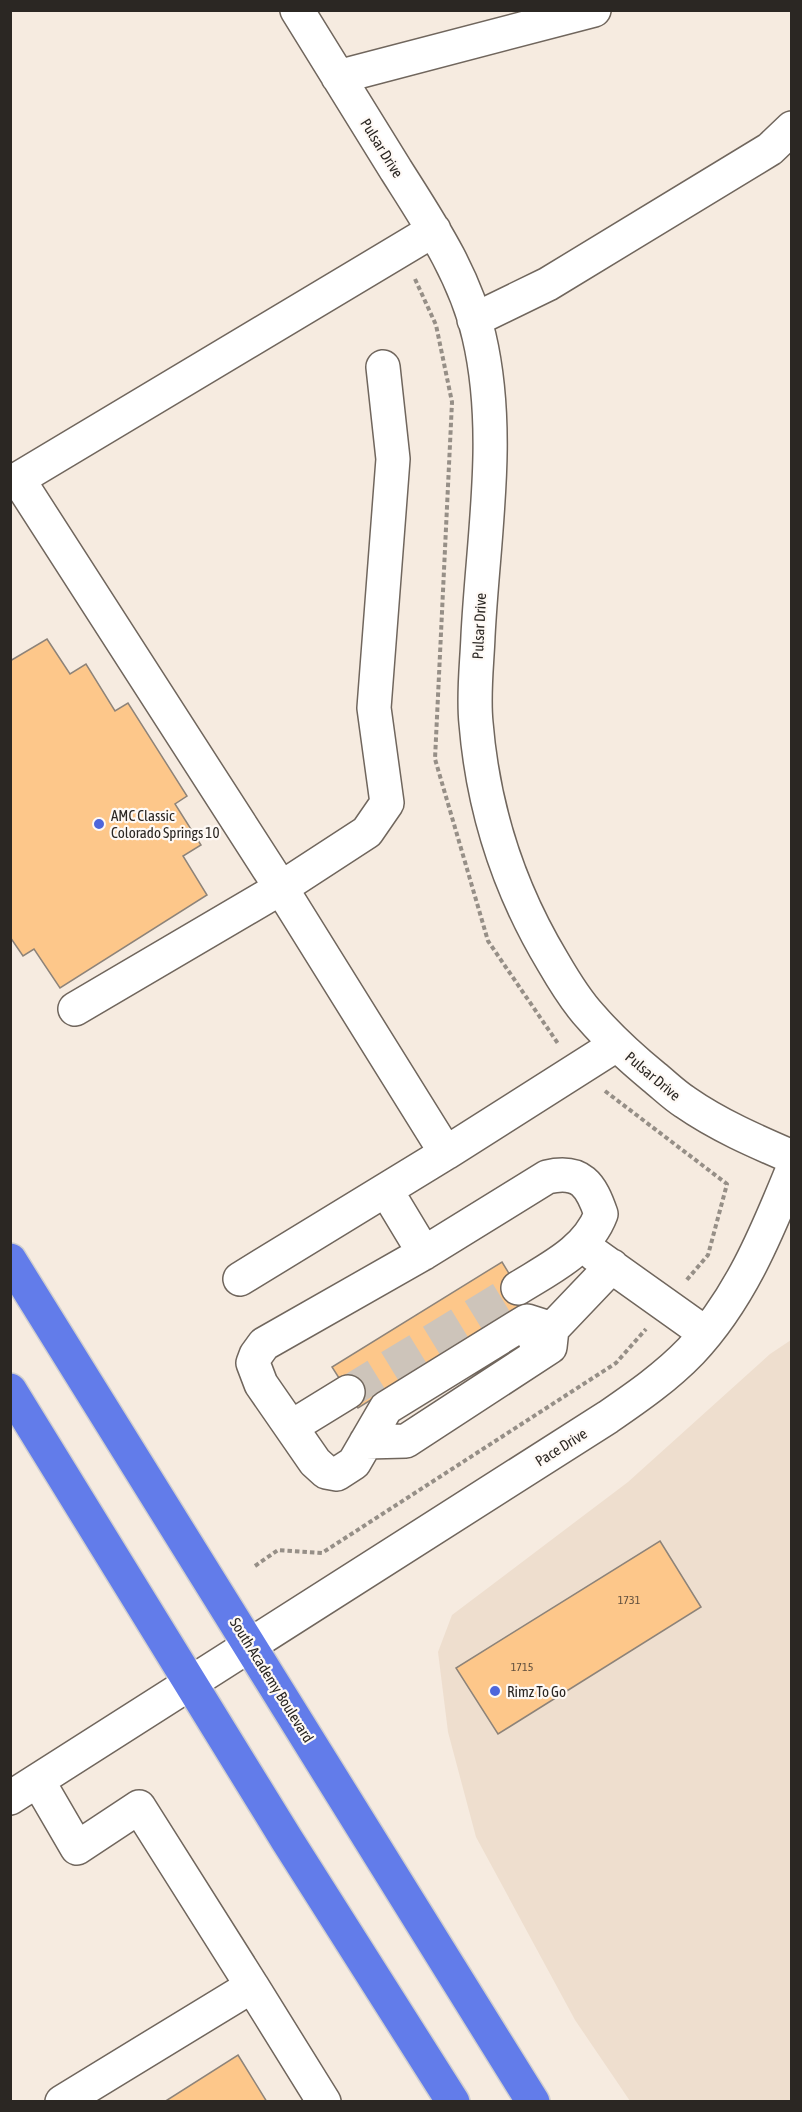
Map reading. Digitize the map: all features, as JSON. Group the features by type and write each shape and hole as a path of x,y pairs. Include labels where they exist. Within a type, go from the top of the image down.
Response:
{"highway":[{"name":"South Academy Boulevard","path":"10,1260 533,2102"},
{"path":"10,1390 287,1840 453,2102"}],"street":[{"name":"Pulsar Drive","path":"297,10 434,230 463,286 479,333 488,384 490,423 475,719 486,789 499,843 521,904 563,979 588,1015 616,1045 683,1101 728,1128 792,1157"},
{"path":"338,77 594,10"},
{"path":"474,320 558,278 770,148 792,128"},
{"path":"434,230 18,479 281,888 446,1154"},
{"path":"75,1009 281,888 367,832 387,803 374,708 393,459 383,367"},
{"path":"240,1279 446,1154 616,1045"},
{"name":"Pace Drive","path":"10,1798 608,1417 657,1382 691,1351 750,1268 792,1171"},
{"path":"518,1288 557,1264 581,1245 596,1227 601,1214 594,1193 578,1178 564,1173 547,1177 534,1184 424,1253 264,1344 253,1363 261,1384 315,1462 326,1472 337,1474 354,1463 386,1408 527,1321 552,1329 612,1266"},
{"path":"386,1190 424,1253"},
{"path":"581,1245 705,1333"},
{"path":"291,1428 348,1392"},
{"path":"38,1781 77,1848 139,1807 324,2102"},
{"path":"62,2102 252,1986"}],"path":[{"path":"255,1566 278,1550 322,1553 616,1363 708,1255 727,1184 604,1090 555,1041 488,941 435,759 452,402 436,325 401,250"}],"shaded area":[{"path":"791,1340 791,2101 630,2101 575,2020 476,1837 448,1732 438,1652 452,1615 628,1482 770,1354"}],"building":[{"name":"AMC Classic Colorado Springs 10","path":"47,639 70,674 86,664 115,711 128,703 187,796 175,804 201,845 183,856 207,895 60,988 34,949 23,956 10,937 10,661"},
{"path":"502,1262 527,1303 358,1408 332,1367"},
{"path":"660,1541 701,1607 498,1734 456,1668"},
{"path":"238,2055 267,2102 164,2102"}],"tunnel":[{"path":"348,1392 518,1288"}],"place":[{"name":"AMC Classic Colorado Springs 10","path":"99,824"},
{"name":"Rimz To Go","path":"495,1691"}]}
